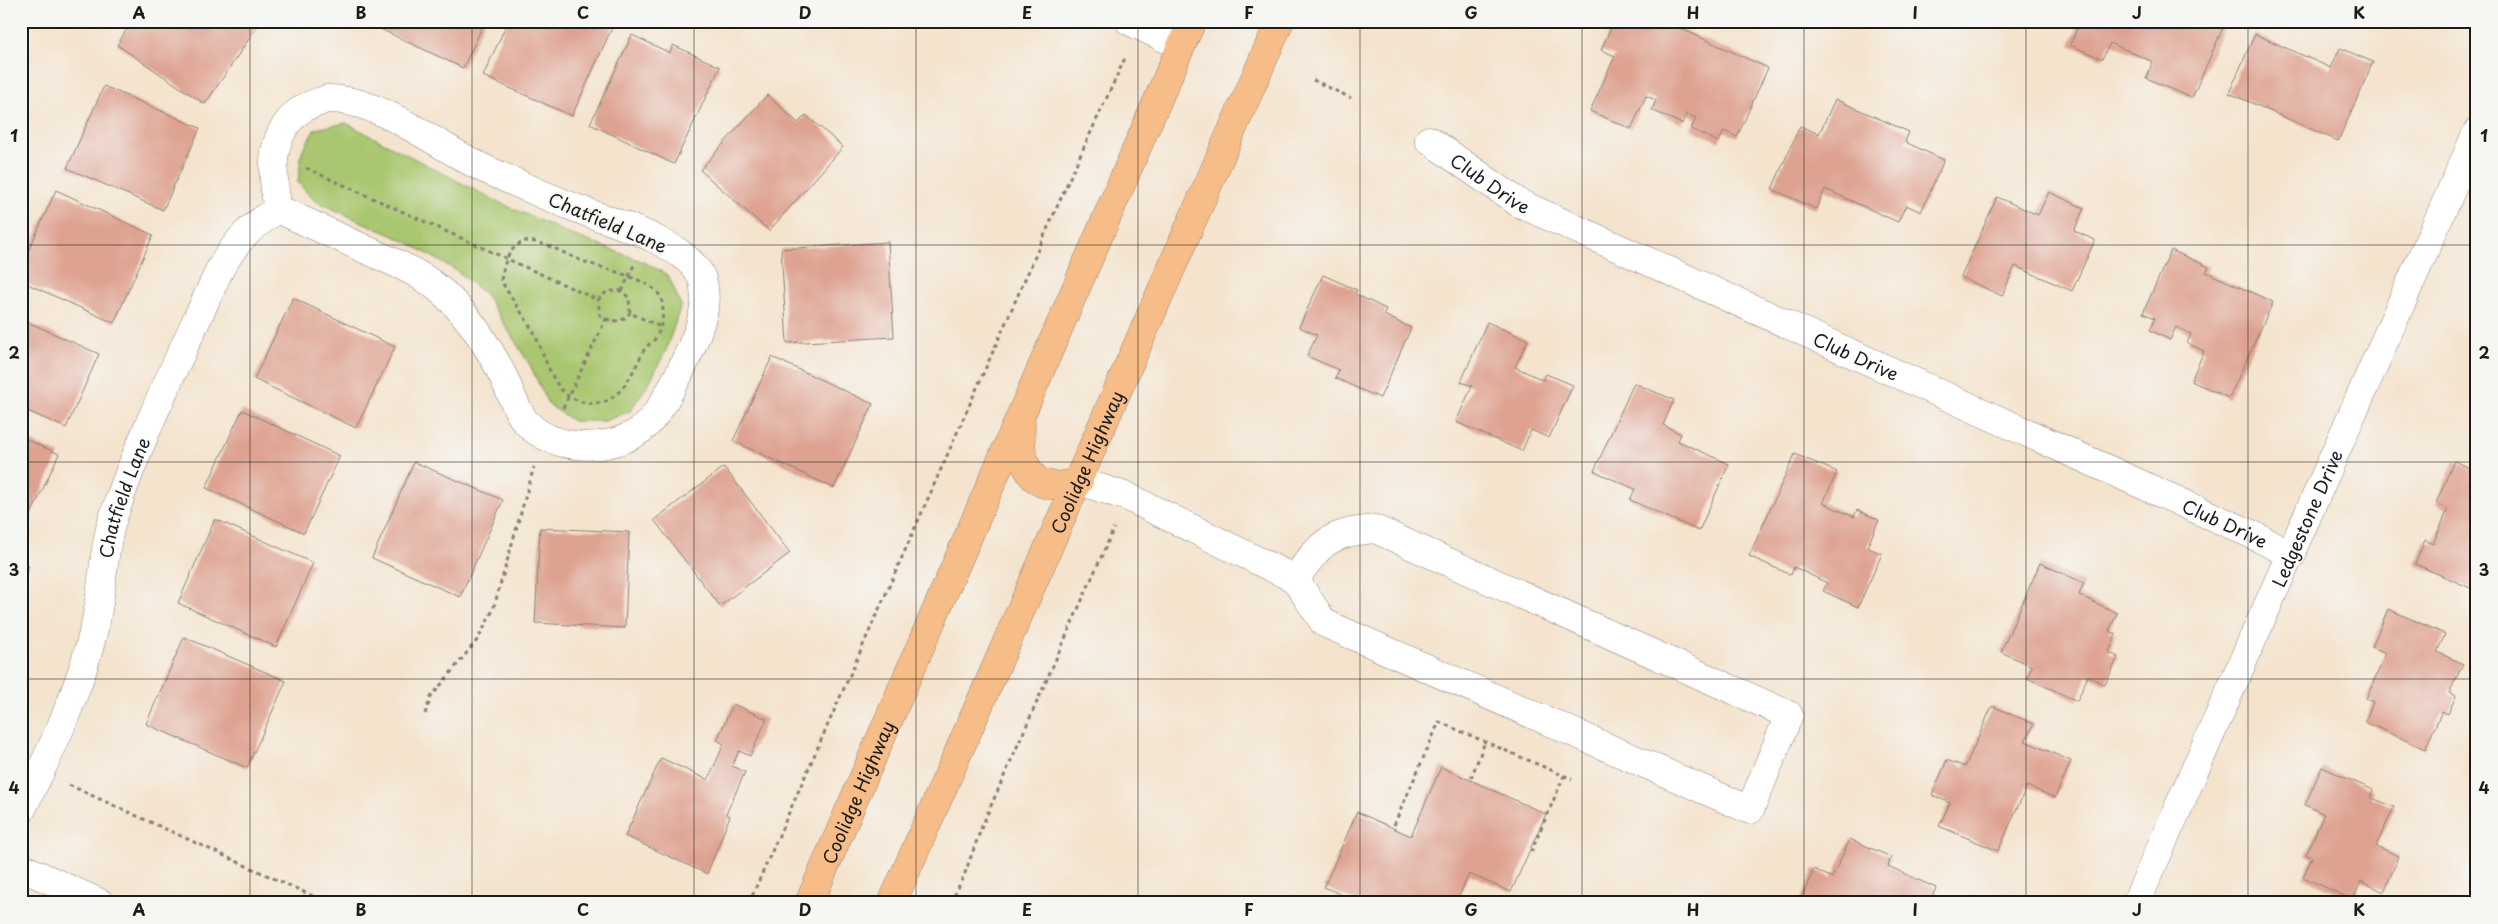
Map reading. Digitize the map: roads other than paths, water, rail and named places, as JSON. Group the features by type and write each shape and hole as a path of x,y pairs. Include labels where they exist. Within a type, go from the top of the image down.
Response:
{"main road":[{"name":"Coolidge Highway","path":"809,903 1192,21"},
{"name":"Coolidge Highway","path":"892,903 1280,21"},
{"path":"1021,414 1020,447 1024,464 1033,476 1049,485 1063,487 1079,481"}],"street":[{"path":"1135,24 1181,46"},
{"name":"Chatfield Lane","path":"327,99 342,99 362,104 407,126 482,168 573,207 659,240 684,255 701,277 704,293 704,312 663,404 651,421 639,431 613,442 593,446 572,445 548,438 525,421 483,338 463,312 434,285 395,263 278,209 272,180 274,154 281,132 290,119 304,108 327,99"},
{"name":"Ledgestone Drive","path":"2136,903 2292,555 2477,132"},
{"name":"Club Drive","path":"1429,140 1519,203 2233,526 2292,555"},
{"name":"Chatfield Lane","path":"21,811 66,714 82,673 96,624 112,523 132,464 229,254 249,228 278,209"},
{"path":"1079,481 1128,497 1295,579 1324,623 1750,810 1788,715 1375,529 1351,531 1334,536 1312,555 1295,579"},
{"path":"21,867 100,903"}]}
